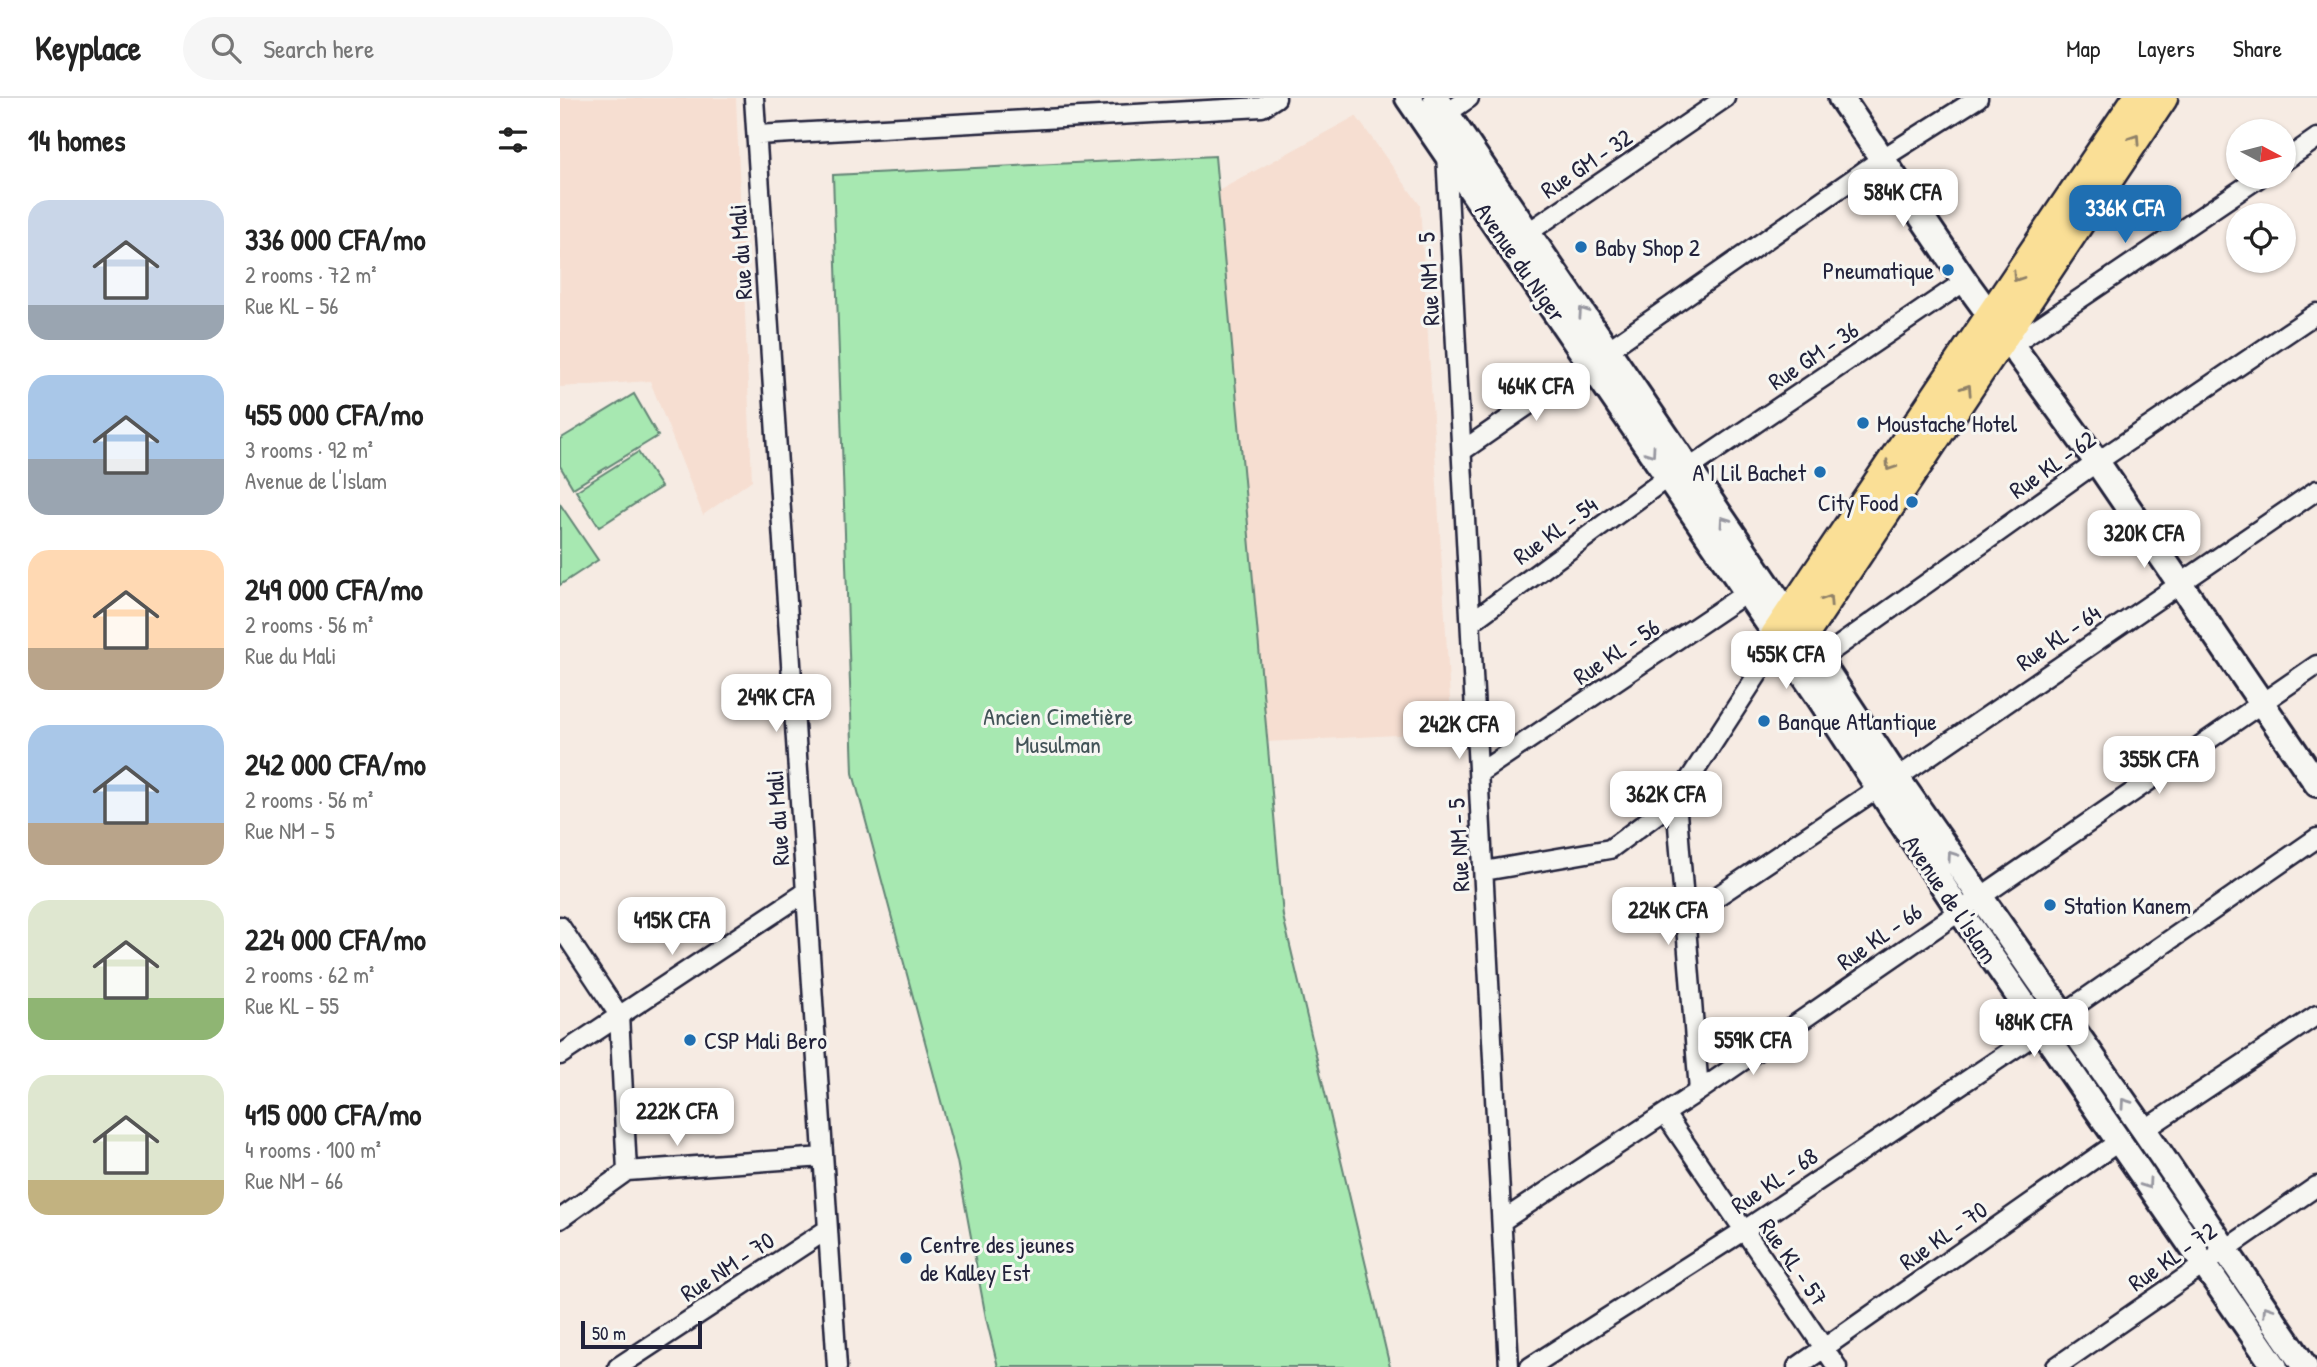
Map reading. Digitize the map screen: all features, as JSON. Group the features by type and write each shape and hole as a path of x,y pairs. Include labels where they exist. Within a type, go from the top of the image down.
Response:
{"main road":[{"name":"Avenue du Niger","path":"1408,98 1436,113 1518,239 1754,585"},
{"path":"1841,98 1965,281 2097,462 2317,784"},
{"path":"2003,331 2137,98"},
{"path":"1754,585 1795,641 2163,98"},
{"name":"Avenue du Niger","path":"1436,113 1446,153 1518,239"},
{"name":"Avenue de l'Islam","path":"1795,641 1887,783 1959,910 2275,1367"},
{"name":"Avenue de l'Islam","path":"1887,783 1980,897 2144,1130 2305,1367"}],"street":[{"name":"Rue du Mali","path":"754,98 837,1367"},
{"path":"757,135 1262,107 1276,98"},
{"path":"1436,113 1469,98"},
{"name":"Rue GM - 32","path":"1518,239 1725,98"},
{"path":"1462,451 1882,158 1978,98"},
{"path":"2296,153 2317,138"},
{"name":"Rue NM - 5","path":"1446,153 1509,1367"},
{"path":"2003,331 2240,189"},
{"name":"Rue GM - 36","path":"1678,473 1965,281"},
{"name":"Rue KL - 62","path":"1763,666 1795,641 2097,462 2317,313"},
{"name":"Rue KL - 54","path":"1471,622 1678,473"},
{"name":"Rue KL - 64","path":"1685,918 2317,490"},
{"name":"Rue KL - 56","path":"1479,773 1754,585"},
{"path":"1484,872 1610,849 1676,800 1763,666 1795,641"},
{"name":"Rue KL - 66","path":"1502,1221 1699,1091 2317,665"},
{"path":"1676,800 1699,1091"},
{"path":"2063,1014 2317,838"},
{"path":"560,1055 806,892"},
{"path":"560,926 619,1015 627,1171"},
{"path":"2144,1130 2317,1015"},
{"name":"Rue KL - 68","path":"1530,1367 1743,1231 2042,1030"},
{"name":"Rue KL - 57","path":"1665,1114 1837,1367"},
{"name":"Rue KL - 70","path":"1797,1367 2118,1142"},
{"path":"560,1219 627,1171 823,1157"},
{"name":"Rue KL - 72","path":"2056,1367 2317,1186"},
{"name":"Rue NM - 70","path":"618,1367 828,1229"}],"shaded area":[{"path":"560,98 736,98 752,480 703,515 650,381 560,387"},
{"path":"1356,116 1420,205 1452,732 1267,742 1218,191"}],"green space":[{"name":"Ancien Cimetière Musulman","path":"1215,156 1283,916 1390,1367 998,1367 986,1318 957,1161 853,773 833,175"},
{"path":"634,394 658,436 573,488 560,466 560,439"},
{"path":"638,452 661,487 599,527 576,491"},
{"path":"560,504 598,560 560,585"}],"place":[{"name":"Baby Shop 2","path":"1581,247"},
{"name":"Pneumatique","path":"1948,270"},
{"name":"Moustache Hotel","path":"1863,423"},
{"name":"A I Lil Bachet","path":"1820,472"},
{"name":"City Food","path":"1912,502"},
{"name":"Banque Atlantique","path":"1764,721"},
{"name":"Station Kanem","path":"2050,905"},
{"name":"CSP Mali Bero","path":"690,1040"},
{"name":"Centre des jeunes de Kalley Est","path":"906,1258"}]}
